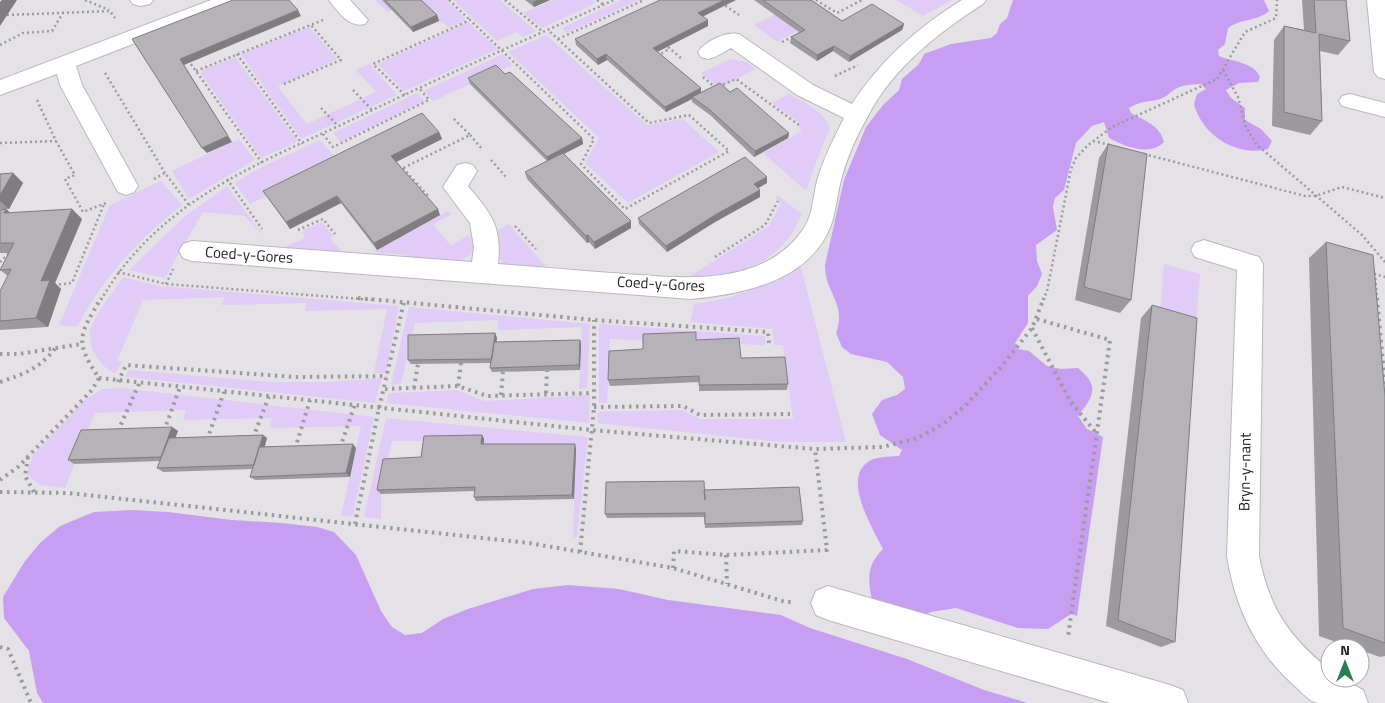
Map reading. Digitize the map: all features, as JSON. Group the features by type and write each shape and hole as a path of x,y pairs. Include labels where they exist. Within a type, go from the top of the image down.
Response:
{"street":[{"path":"0,88 229,0"},
{"path":"339,0 358,20"},
{"name":"Coed-y-Gores","path":"192,251 691,288 737,284 762,276 783,265 802,250 816,230 823,209 829,179 856,116 879,83 914,42 950,15 976,0"},
{"path":"1377,0 1385,72"},
{"path":"708,52 732,39 805,90 856,116"},
{"path":"64,62 71,85 126,186"},
{"path":"1350,101 1385,110"},
{"path":"465,170 455,187 482,220 487,247 484,272"},
{"name":"Bryn-y-nant","path":"1204,250 1250,264 1243,556 1250,589 1263,619 1280,646 1301,670 1337,700"},
{"path":"828,602 1170,703"}],"path":[{"path":"85,0 110,11 130,38"},
{"path":"449,0 594,139 581,164 625,209 729,150 689,114 648,123 548,30"},
{"path":"506,0 543,32"},
{"path":"597,0 604,5"},
{"path":"614,0 419,88 262,163 249,167 226,179 189,205 136,252 118,272 82,332 80,344 99,378 118,382 355,404 591,430 816,449 882,446 918,438 943,424 967,404 1002,366 1032,328 1047,291 1071,169 1076,158 1093,140 1133,116 1208,84 1217,78 1245,32 1250,28 1272,22 1276,18 1277,0"},
{"path":"558,39 644,0"},
{"path":"816,0 836,14 862,0"},
{"path":"7,15 110,11"},
{"path":"0,45 24,33 52,31 63,13"},
{"path":"405,96 373,64 470,20"},
{"path":"196,71 311,25 341,60 284,84"},
{"path":"778,44 794,36"},
{"path":"654,57 669,48 716,88 736,78 799,125"},
{"path":"686,63 708,52"},
{"path":"237,54 302,144"},
{"path":"187,58 262,163"},
{"path":"1223,70 1238,98 1249,135 1272,159 1362,235 1385,262"},
{"path":"104,72 165,173"},
{"path":"323,134 333,147 429,100 419,88"},
{"path":"353,90 372,111"},
{"path":"322,108 338,126"},
{"path":"396,172 470,135 453,118"},
{"path":"1093,140 1120,148"},
{"path":"0,143 56,141"},
{"path":"1138,152 1306,196 1316,196 1342,187 1385,198"},
{"path":"403,168 429,197"},
{"path":"226,179 266,234"},
{"path":"711,259 766,225 778,201"},
{"path":"476,212 494,202 540,254"},
{"path":"53,285 72,283 104,204"},
{"path":"72,210 82,210"},
{"path":"290,234 323,219 340,239"},
{"path":"0,262 10,252"},
{"path":"118,272 166,284 404,302 594,320 768,332 769,343"},
{"path":"1385,277 1375,274 1385,385"},
{"path":"355,524 379,408 404,302"},
{"path":"1036,318 1110,340 1064,672"},
{"path":"580,552 594,407 594,320"},
{"path":"1032,328 1070,400 1097,434"},
{"path":"0,354 19,354 80,344"},
{"path":"0,382 32,371 47,362 56,347"},
{"path":"458,386 460,363"},
{"path":"414,388 418,364"},
{"path":"118,382 126,365 295,378 387,376"},
{"path":"546,393 547,371"},
{"path":"501,396 503,372"},
{"path":"0,480 18,467 92,390 99,378"},
{"path":"118,433 139,384"},
{"path":"385,389 458,386 487,396 593,393"},
{"path":"163,431 180,387"},
{"path":"206,440 224,392"},
{"path":"253,439 269,396"},
{"path":"295,450 310,400"},
{"path":"340,448 355,404"},
{"path":"594,407 683,406 700,415 790,414"},
{"path":"673,568 674,551 726,555 827,550 816,449"},
{"path":"29,454 24,471 25,480 35,492"},
{"path":"0,492 68,493 529,543 673,568 786,602 828,602"},
{"path":"726,555 727,584"},
{"path":"0,646 8,649 30,703"}],"shaded area":[{"path":"375,0 418,0 387,12"},
{"path":"418,0 446,0 465,18 464,21 449,27 439,21"},
{"path":"453,0 500,0 536,31 523,37 517,32 497,41"},
{"path":"553,0 592,0 596,3 542,28 523,13"},
{"path":"621,0 638,0 567,33 562,28"},
{"path":"803,0 813,0 832,13 777,42 754,25"},
{"path":"896,0 952,0 923,16"},
{"path":"1013,0 1264,0 1269,11 1259,17 1228,28 1225,44 1218,50 1219,56 1248,65 1260,77 1258,82 1239,83 1226,90 1231,98 1245,108 1245,120 1261,129 1272,141 1268,149 1244,150 1222,141 1212,134 1198,115 1194,104 1197,94 1206,89 1201,84 1180,87 1162,98 1137,104 1129,108 1131,113 1155,127 1164,142 1151,149 1136,149 1109,138 1104,122 1092,126 1076,143 1064,190 1055,198 1053,207 1057,230 1036,245 1037,261 1042,274 1037,286 1028,296 1028,323 1015,343 1018,349 1029,351 1047,366 1061,369 1078,368 1085,374 1092,386 1091,397 1078,416 1087,429 1103,437 1077,616 1071,614 1048,629 1018,628 956,608 931,612 911,621 873,605 869,575 873,562 883,549 862,504 858,480 861,470 871,460 899,456 902,450 880,435 872,414 882,400 897,395 905,389 903,377 887,362 851,354 842,347 836,333 839,314 828,284 825,265 844,180 866,127 883,105 899,90 902,79 919,64 924,54 951,44 991,38 997,33 1000,24 1007,18"},
{"path":"468,22 498,49 404,91 378,64"},
{"path":"309,27 337,59 278,87 307,124 376,92 356,70 370,64 397,95 301,139 241,54"},
{"path":"546,35 647,125 683,119 719,152 628,203 585,163 599,138 508,52"},
{"path":"503,54 512,65 433,101 424,91"},
{"path":"235,57 297,140 295,143 261,158 201,74 203,70"},
{"path":"731,59 747,62 756,69 719,88 701,73"},
{"path":"417,93 425,101 340,142 333,133"},
{"path":"789,94 819,112 830,128 806,191 763,153 802,131 799,128 801,124 772,103"},
{"path":"239,139 255,160 189,199 172,171"},
{"path":"320,140 338,160 250,204 235,183 257,169"},
{"path":"161,181 182,205 123,260 99,291 77,327 59,325 110,205"},
{"path":"227,186 264,237 245,216 203,212 165,278 129,270 184,217"},
{"path":"777,195 802,214 789,238 779,249 755,265 741,271 728,275 684,280 769,226 781,203 776,199"},
{"path":"448,211 452,214 433,224 451,246 467,236 470,237 473,250 466,258 457,262 397,258 408,255 374,252"},
{"path":"322,222 333,236 330,238 340,250 339,252 281,249 305,238 302,231"},
{"path":"509,224 548,269 503,265 497,231"},
{"path":"800,264 846,442 780,442 597,423 598,412 682,410 700,419 793,419 783,345 774,345 772,329 690,322 694,304 722,299 749,291 775,279"},
{"path":"1164,264 1200,274 1195,334 1159,323"},
{"path":"123,277 159,286 399,306 386,373 374,373 387,309 305,311 306,303 222,305 225,297 143,300 117,361 122,362 116,373 104,366 96,356 91,343 90,330 99,311"},
{"path":"409,307 590,324 587,388 579,389 582,327 498,330 498,320 415,323 401,384 391,385"},
{"path":"599,324 765,336 765,345 610,339 607,403 599,403"},
{"path":"129,370 272,382 328,382 382,378 375,403 125,377"},
{"path":"121,388 374,417 353,516 341,516 361,426 270,428 272,418 183,420 186,410 95,413 65,488 40,485 27,474 33,455 84,401 102,389"},
{"path":"457,390 484,401 590,395 589,423 386,403 389,393"},
{"path":"386,418 588,437 577,537 573,537 576,447 531,449 428,441 392,441 381,494 381,519 364,517"},
{"path":"132,510 282,523 317,527 334,532 356,555 381,611 392,627 405,635 422,633 443,619 468,609 533,589 568,585 619,589 668,600 781,615 810,628 907,659 984,690 1028,703 43,703 37,693 29,651 4,618 3,597 25,561 40,543 60,526 94,512"}],"building":[{"path":"233,0 289,0 298,10 180,59 228,136 202,148 132,39"},
{"path":"385,0 421,0 437,15 411,27"},
{"path":"660,0 724,0 698,13 708,20 653,48 701,88 665,107 606,54 597,59 575,39"},
{"path":"763,0 811,0 842,21 872,4 904,24 850,56 834,46 817,55 791,37 805,30"},
{"path":"1314,0 1346,0 1350,41 1319,34 1322,121 1284,112 1284,26 1316,33"},
{"path":"496,65 505,74 510,72 582,138 547,157 468,78"},
{"path":"720,83 730,92 737,88 789,133 755,151 710,110 692,97"},
{"path":"422,113 439,132 391,156 438,209 374,243 337,196 286,222 263,191"},
{"path":"1108,144 1147,154 1131,300 1084,287"},
{"path":"563,153 631,221 594,242 525,172"},
{"path":"745,157 767,177 754,184 760,190 715,215 666,246 638,218"},
{"path":"13,173 0,195 0,174"},
{"path":"6,209 4,213 72,209 41,281 50,280 36,318 0,321 0,291 11,269 0,270 14,243 0,243 0,210"},
{"path":"1326,242 1373,255 1385,396 1385,643 1343,628"},
{"path":"1152,305 1197,318 1175,642 1118,620"},
{"path":"696,332 696,340 739,338 741,358 785,357 788,384 699,385 699,376 608,380 609,351 643,349 643,334"},
{"path":"495,333 492,359 408,360 408,335"},
{"path":"580,340 579,365 490,368 494,342"},
{"path":"172,427 161,457 68,460 81,430"},
{"path":"263,435 254,465 157,468 169,438"},
{"path":"482,435 481,444 575,444 572,495 474,497 475,487 377,490 383,459 421,457 424,436"},
{"path":"353,444 346,473 250,477 259,447"},
{"path":"704,481 704,490 799,487 803,521 705,524 705,513 605,514 606,482"}]}
